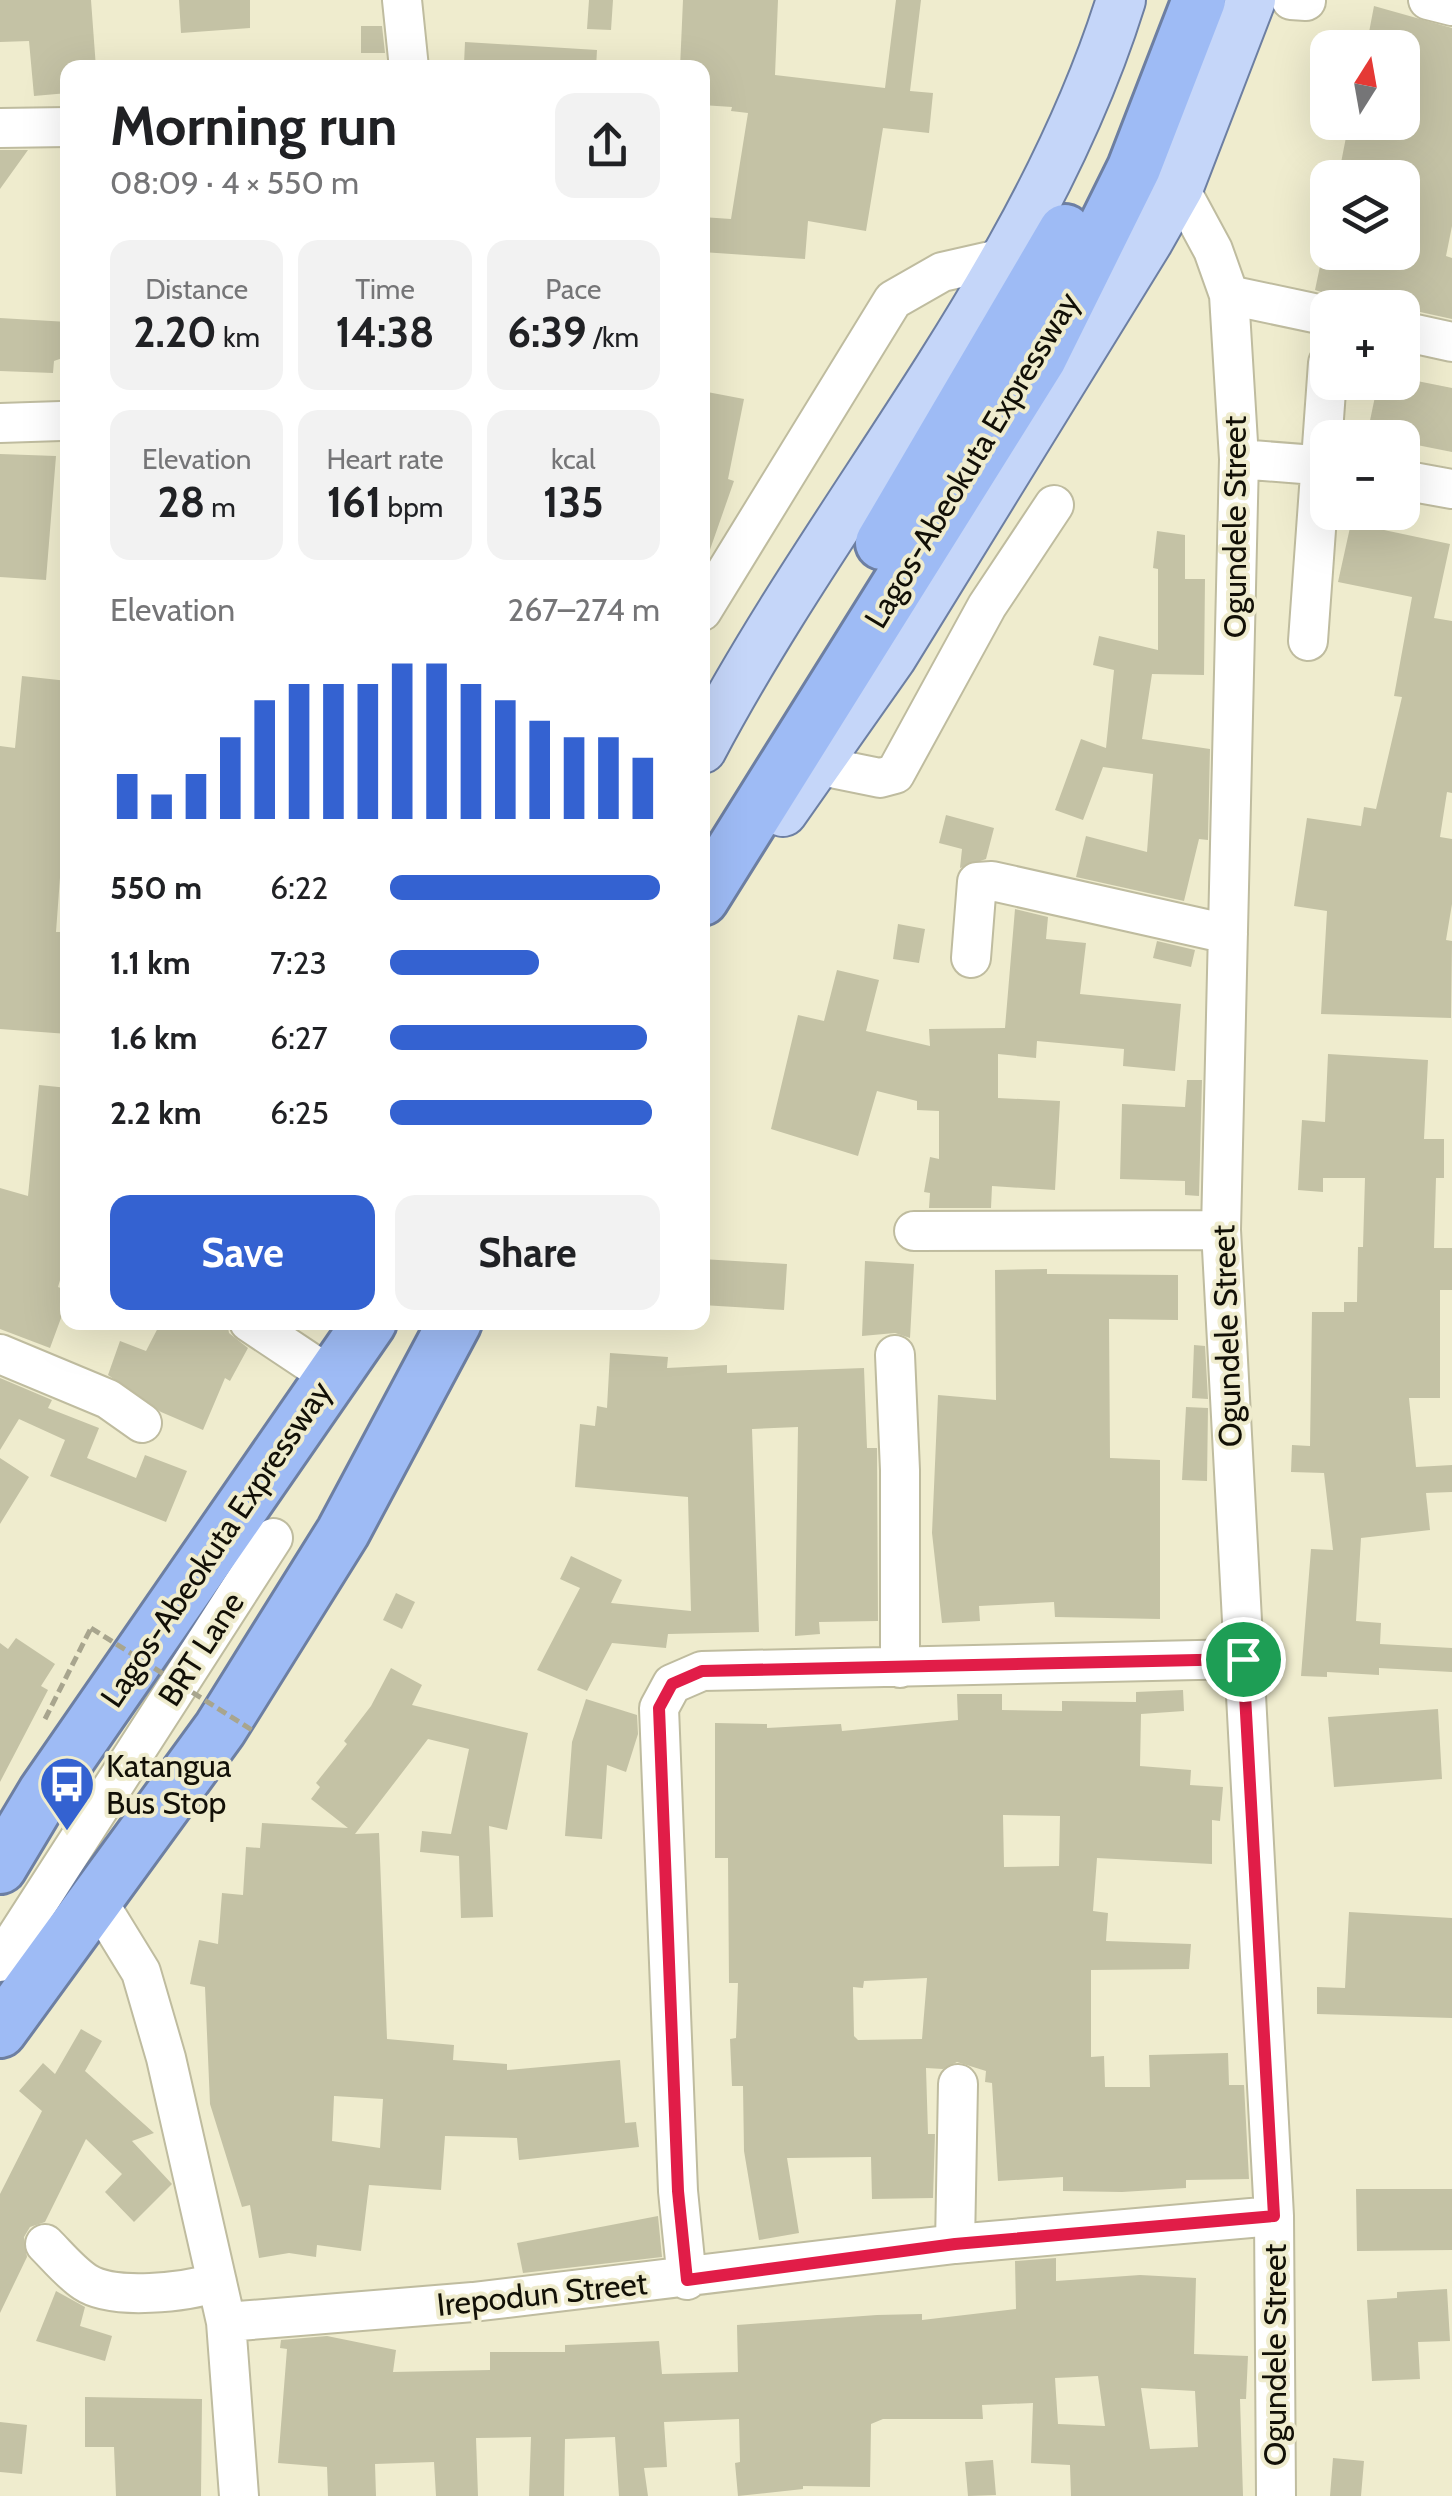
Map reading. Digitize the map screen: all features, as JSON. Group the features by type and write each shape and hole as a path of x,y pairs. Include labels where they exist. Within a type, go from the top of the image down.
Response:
{"highway":[{"name":"Lagos-Abeokuta Expressway","path":"710,821 1028,300 1106,153 1163,0"},
{"name":"Lagos-Abeokuta Expressway","path":"710,885 1040,358 1134,168 1198,0"},
{"name":"Lagos-Abeokuta Expressway","path":"7,1838 364,1330"},
{"path":"0,2031 220,1728 323,1565 451,1330"}],"main road":[{"path":"710,735 798,586 1008,257 1086,104 1121,0"},
{"path":"710,914 939,582 1179,187 1250,0"}],"street":[{"path":"402,0 408,60"},
{"path":"1291,0 1306,1"},
{"path":"1428,0 1452,6"},
{"path":"0,128 60,127"},
{"name":"Ogundele Street","path":"1179,187 1213,250 1229,295 1239,459 1222,1230 1274,2216 1276,2496"},
{"path":"710,598 893,300 942,272 1008,257"},
{"path":"1229,295 1310,312"},
{"path":"1420,335 1452,342"},
{"path":"0,423 60,421"},
{"path":"1239,459 1310,465"},
{"path":"1420,483 1452,489"},
{"path":"816,765 880,778 894,774 987,606 1054,505"},
{"path":"1308,640 1318,530"},
{"path":"939,582 987,606"},
{"path":"972,958 977,882 992,881 1228,934"},
{"path":"914,1231 1222,1230"},
{"path":"262,1330 330,1376"},
{"path":"0,1354 108,1400 142,1423"},
{"path":"895,1355 900,1470 900,1668"},
{"name":"BRT Lane","path":"0,1962 273,1538"},
{"path":"687,2280 678,2191 659,1708 672,1684 702,1671 1243,1659"},
{"path":"96,1897 141,1972 217,2282 226,2322 239,2496"},
{"path":"955,2244 958,2084"},
{"name":"Irepodun Street","path":"226,2322 687,2280 955,2244 1274,2216"},
{"path":"44,2244 87,2284 119,2291 190,2291 217,2282"}],"path":[{"path":"46,1712 91,1628 255,1732"}],"building":[{"path":"0,0 91,0 95,60 60,60 60,94 34,96 29,41 0,42"},
{"path":"179,0 250,0 250,28 181,33"},
{"path":"589,0 613,0 611,30 587,29"},
{"path":"683,0 778,0 775,75 885,88 896,0 921,0 910,91 933,93 929,133 883,128 866,231 808,221 805,259 710,253 710,218 731,219 748,113 710,106 710,60 680,60"},
{"path":"1374,6 1452,28 1452,226 1446,256 1452,258 1452,319 1420,312 1420,290 1315,290 1319,270 1420,270 1420,160 1342,160 1345,140 1420,140 1420,30 1369,30"},
{"path":"361,26 382,26 385,53 361,53"},
{"path":"465,42 597,50 596,60 464,60"},
{"path":"0,150 28,150 0,189"},
{"path":"0,318 60,322 60,359 54,361 53,373 0,371"},
{"path":"1420,382 1452,388 1452,452 1420,446 1420,420 1370,420 1374,400 1420,400"},
{"path":"710,393 744,399 728,479 734,481 710,550"},
{"path":"0,454 56,456 46,580 0,577"},
{"path":"1349,530 1384,530 1450,544 1434,618 1452,621 1452,793 1447,792 1440,837 1452,839 1452,904 1446,940 1452,941 1451,1018 1321,1014 1327,911 1294,906 1307,818 1361,826 1364,807 1376,809 1402,697 1394,696 1412,597 1338,582"},
{"path":"1157,531 1185,535 1185,579 1205,579 1204,675 1152,674 1142,739 1210,749 1208,840 1199,839 1184,901 1076,877 1086,836 1147,852 1153,774 1103,767 1083,820 1055,810 1081,739 1106,748 1114,670 1093,665 1099,636 1158,650 1158,569 1153,568"},
{"path":"22,676 60,680 60,878 56,932 60,932 60,1033 0,1029 0,746 15,748"},
{"path":"946,815 994,828 986,859 960,868 962,849 939,843"},
{"path":"1015,909 1048,917 1046,939 1086,943 1080,994 1181,1004 1175,1071 1123,1066 1124,1049 1037,1041 1036,1058 998,1054 998,1098 1060,1101 1055,1190 992,1186 991,1208 929,1208 930,1193 924,1192 930,1157 939,1159 939,1111 917,1110 917,1101 877,1091 858,1156 771,1129 798,1015 824,1021 837,970 879,980 866,1031 930,1046 929,1029 1005,1028"},
{"path":"898,924 925,929 919,963 893,959"},
{"path":"1157,941 1195,950 1191,967 1153,958"},
{"path":"1328,1054 1428,1060 1424,1139 1444,1139 1444,1178 1436,1178 1434,1248 1452,1248 1452,1290 1440,1290 1440,1398 1409,1398 1416,1467 1452,1465 1452,1492 1426,1493 1430,1530 1361,1538 1356,1621 1381,1623 1380,1644 1452,1648 1452,1672 1379,1668 1379,1675 1327,1672 1327,1677 1301,1676 1311,1549 1333,1550 1324,1473 1291,1472 1292,1445 1310,1446 1312,1312 1344,1312 1344,1302 1357,1302 1358,1247 1363,1247 1365,1178 1323,1178 1323,1192 1298,1190 1302,1120 1325,1122"},
{"path":"1187,1080 1202,1080 1199,1196 1185,1195 1185,1181 1120,1179 1122,1104 1185,1107"},
{"path":"39,1085 60,1087 60,1321 50,1348 0,1329 0,1188 28,1196"},
{"path":"710,1259 787,1264 784,1310 710,1305"},
{"path":"865,1261 914,1264 910,1338 895,1333 862,1336"},
{"path":"1047,1269 1047,1274 1178,1275 1178,1320 1109,1319 1110,1458 1160,1460 1160,1619 1055,1617 1054,1602 979,1606 980,1621 942,1623 932,1533 938,1395 996,1400 995,1270"},
{"path":"157,1330 228,1330 248,1348 230,1381 225,1378 203,1430 161,1412 108,1375 120,1341 146,1351"},
{"path":"1194,1345 1205,1346 1208,1399 1192,1398"},
{"path":"610,1353 668,1357 667,1368 727,1365 727,1373 864,1368 867,1448 877,1448 878,1621 819,1622 820,1634 795,1636 798,1427 752,1429 759,1632 668,1634 666,1648 612,1643 587,1691 537,1670 580,1588 560,1579 571,1556 622,1580 611,1603 691,1611 688,1497 575,1487 580,1424 595,1426 597,1406 607,1408"},
{"path":"0,1378 52,1400 48,1408 99,1428 87,1458 136,1478 145,1455 187,1471 166,1522 50,1476 65,1440 19,1419 0,1450"},
{"path":"1186,1407 1208,1408 1207,1481 1182,1480"},
{"path":"0,1458 29,1477 0,1524"},
{"path":"396,1593 415,1602 402,1629 383,1620"},
{"path":"16,1638 55,1664 41,1686 48,1690 0,1782 0,1643 8,1649"},
{"path":"391,1668 422,1685 412,1705 528,1733 507,1830 489,1826 493,1917 461,1918 459,1856 420,1852 422,1831 451,1834 469,1749 428,1739 355,1834 379,1833 387,2039 454,2045 453,2060 507,2064 507,2070 620,2060 625,2123 636,2122 639,2147 519,2160 517,2138 445,2136 441,2190 369,2185 361,2251 317,2245 316,2257 289,2253 259,2258 250,2205 242,2207 210,2104 205,1987 190,1984 199,1940 218,1944 222,1893 243,1895 246,1847 260,1848 262,1823 348,1828 311,1799 320,1787 316,1783 371,1706","holes":["334,2096 383,2099 380,2148 332,2141"]},
{"path":"1183,1690 1184,1711 1141,1714 1140,1766 1191,1770 1190,1785 1223,1787 1220,1821 1212,1820 1212,1864 1097,1858 1093,1911 1108,1913 1106,1941 1191,1944 1189,1969 1091,1970 1091,2057 1104,2056 1105,2087 1150,2087 1149,2055 1228,2053 1229,2085 1244,2085 1249,2179 1186,2180 1186,2188 1122,2192 1063,2191 1063,2177 998,2181 992,2083 985,2082 986,2071 957,2062 943,2069 926,2068 928,2134 935,2134 933,2198 872,2199 871,2157 787,2158 799,2233 759,2240 744,2151 743,2086 732,2086 730,2039 736,2038 738,1983 729,1983 728,1858 715,1858 715,1723 767,1724 767,1728 841,1724 842,1731 958,1720 957,1694 1002,1694 1002,1710 1062,1711 1062,1701 1136,1702 1136,1692","holes":["1003,1815 1060,1816 1059,1866 1004,1867","927,1978 922,2039 858,2040 854,2036 853,1987 863,1988 864,1981"]},
{"path":"586,1699 637,1715 638,1734 626,1772 607,1765 602,1839 565,1836 572,1742"},
{"path":"1438,1709 1442,1779 1334,1787 1328,1717"},
{"path":"1349,1912 1452,1918 1452,2018 1317,2014 1317,1987 1345,1988"},
{"path":"81,2029 102,2041 85,2071 154,2133 132,2141 172,2184 134,2222 105,2192 122,2174 86,2139 45,2222 30,2227 24,2237 27,2257 0,2313 0,2194 42,2111 19,2091 43,2063 55,2074"},
{"path":"1356,2189 1452,2189 1452,2250 1357,2251"},
{"path":"658,2216 662,2257 523,2273 517,2243"},
{"path":"1056,2258 1056,2281 1140,2275 1196,2278 1194,2354 1248,2356 1246,2399 1240,2399 1243,2496 1071,2496 1070,2465 1031,2463 1033,2403 982,2405 983,2419 883,2419 871,2424 870,2487 803,2486 738,2496 735,2463 740,2462 739,2419 664,2422 667,2467 644,2468 648,2496 619,2496 615,2437 565,2439 564,2496 529,2496 531,2437 476,2438 478,2496 436,2496 434,2462 375,2464 376,2496 328,2496 327,2467 278,2463 287,2349 280,2348 281,2340 327,2336 396,2350 393,2372 490,2370 490,2352 565,2352 565,2345 659,2341 662,2374 738,2372 737,2325 877,2315 922,2314 922,2320 1016,2309 1015,2261","holes":["1098,2376 1105,2426 1058,2424 1055,2378","1141,2388 1195,2391 1198,2447 1150,2449"]},
{"path":"1447,2289 1450,2341 1418,2342 1420,2379 1372,2381 1367,2300 1397,2298 1397,2292"},
{"path":"56,2291 85,2307 80,2326 112,2336 105,2361 36,2341"},
{"path":"85,2397 202,2399 201,2496 116,2496 114,2447 85,2447"},
{"path":"0,2422 27,2425 22,2474 0,2472"},
{"path":"1333,2458 1364,2461 1361,2496 1330,2496"},
{"path":"993,2460 996,2495 968,2496 965,2462"}],"place":[{"name":"Katangua Bus Stop","path":"67,1833"}],"route":[{"path":"1243,1659 1274,2216 955,2244 687,2280 678,2191 659,1708 672,1684 702,1671 1243,1659"}]}
